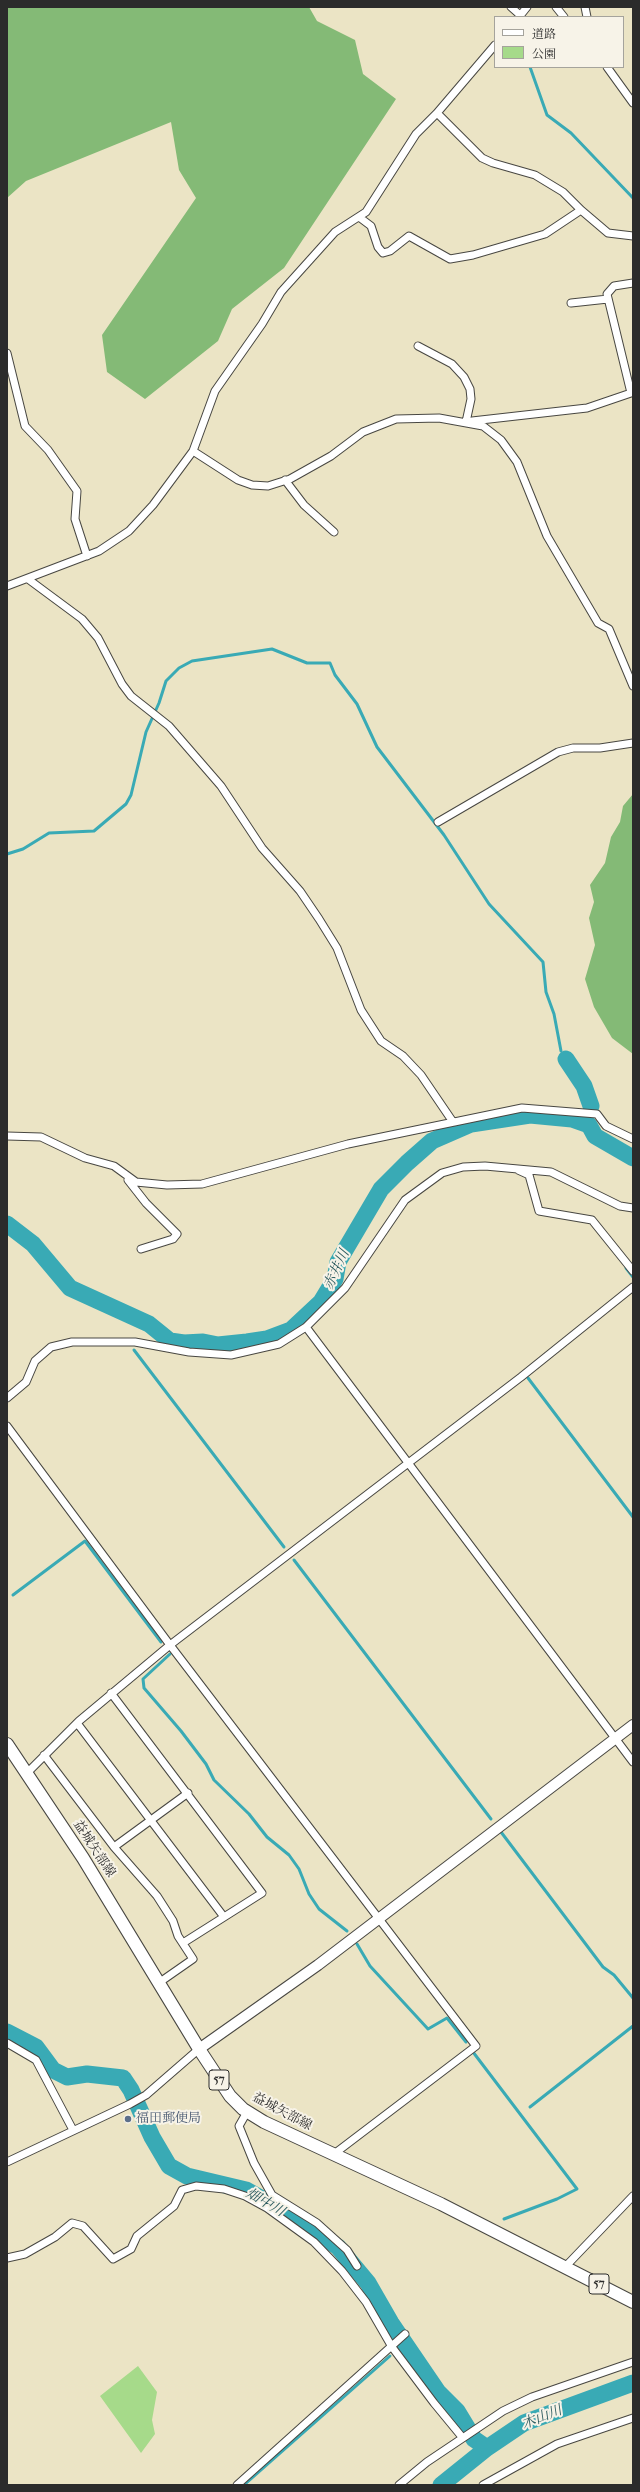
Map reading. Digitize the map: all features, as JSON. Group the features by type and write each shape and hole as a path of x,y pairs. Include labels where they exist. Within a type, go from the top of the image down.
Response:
{"main road":[{"name":"益城矢部線","path":"8,1749 27,1772 83,1858 230,2096 247,2112 264,2122 334,2154 566,2266 633,2302"}],"street":[{"path":"511,7 520,16 527,7"},
{"path":"556,7 563,16"},
{"path":"7,586 87,556 129,531 169,486 193,451 215,391 262,324 281,292 335,232 366,212 416,134 437,113 494,46"},
{"path":"608,68 633,103"},
{"path":"437,113 482,158 493,163 535,174 563,192 608,233 633,236"},
{"path":"359,217 371,226 378,247 383,253 390,251 409,236 450,260 473,255 545,234 581,210"},
{"path":"466,422 587,408 631,393 607,294 614,286 633,283"},
{"path":"571,303 608,299"},
{"path":"418,346 452,364 464,377 470,389 471,399 466,422"},
{"path":"7,353 25,426 48,450 77,491 75,519 87,556"},
{"path":"193,451 238,480 252,485 268,486 285,480 331,456 363,432 396,419 439,418 483,426 493,432 517,462 547,536 598,623 609,629 633,686"},
{"path":"285,480 304,505 334,532"},
{"path":"28,579 82,619 98,638 122,684 131,696 148,708 180,737 221,786 262,848 300,891 337,948 360,1010 381,1041 403,1056 421,1075 453,1122"},
{"path":"438,822 558,752 573,748 600,748 633,743"},
{"path":"123,1175 136,1182 167,1185 202,1184 348,1144 522,1108 597,1114 606,1126 633,1139"},
{"path":"7,1136 41,1137 85,1158 121,1169 123,1175 142,1195 146,1204 177,1234 173,1239 141,1249"},
{"path":"7,1398 26,1382 34,1362 51,1347 72,1342 135,1342 189,1352 230,1354 279,1344 306,1327 345,1288 395,1213 415,1191 442,1173 463,1167 513,1167 551,1172 620,1206 633,1208"},
{"path":"513,1167 528,1175 540,1211 592,1220 633,1271"},
{"path":"27,1772 77,1723 170,1644 406,1462 521,1377 633,1287"},
{"path":"306,1327 633,1762"},
{"path":"7,1426 378,1919 476,2046 334,2154"},
{"path":"111,1693 262,1893 183,1943"},
{"path":"77,1723 224,1917"},
{"path":"7,2162 146,2095 200,2049 318,1965 633,1726"},
{"path":"44,1755 114,1847 157,1896 174,1921 178,1936 192,1959 160,1982"},
{"path":"114,1847 188,1793"},
{"path":"7,2043 36,2060 73,2130"},
{"path":"247,2112 239,2126 254,2163 274,2197 317,2223 347,2250 357,2266"},
{"path":"7,2258 25,2254 55,2237 72,2223 84,2226 112,2259 131,2249 137,2236 174,2206 182,2190 196,2186 224,2189 245,2196 268,2208 314,2242 342,2271 366,2302 434,2403 464,2435"},
{"path":"566,2266 633,2196"},
{"path":"268,2208 274,2197"},
{"path":"237,2485 405,2334"},
{"path":"400,2485 464,2435 532,2397 633,2362"},
{"path":"483,2485 557,2444 633,2418"}],"green space":[{"path":"7,7 309,7 317,21 355,40 363,74 396,99 284,268 232,309 218,341 145,399 107,372 102,335 196,198 179,170 171,122 26,181 7,198"},
{"path":"633,794 633,1054 612,1038 594,1007 585,979 595,945 589,918 594,902 590,885 605,863 611,837 620,822 623,806"},
{"path":"138,2366 157,2392 152,2420 155,2434 141,2453 100,2396"}],"waterway":[{"path":"530,68 547,115 571,133 633,198"},
{"path":"7,854 23,849 49,833 94,831 126,804 131,795 146,732 159,703 166,681 179,668 192,661 272,649 307,663 330,663 335,675 357,704 377,747 444,835 489,904 543,962 546,992 554,1014 561,1051"},
{"path":"566,1059 584,1086 591,1106"},
{"name":"赤井川","path":"7,1224 33,1244 70,1288 149,1324 170,1341 184,1343 203,1342 218,1345 247,1342 267,1339 291,1330 321,1302 335,1279 338,1262 381,1189 432,1141 471,1124 530,1115 572,1119 589,1125 595,1136 633,1158"},
{"path":"626,1268 633,1277"},
{"path":"134,1350 284,1547"},
{"path":"528,1378 633,1517"},
{"path":"13,1595 85,1541 161,1642"},
{"path":"294,1560 491,1819"},
{"path":"170,1654 143,1679 144,1688 181,1731 206,1764 214,1780 249,1814 267,1837 289,1855 299,1869 309,1894 319,1909 347,1931"},
{"path":"501,1832 603,1967 614,1975 633,1998"},
{"path":"357,1944 370,1966 428,2029 447,2018 466,2042"},
{"path":"530,2107 633,2026"},
{"name":"畑中川","path":"7,2032 36,2047 53,2070 67,2077 87,2074 123,2078 131,2090 152,2137 169,2166 187,2176 246,2190 287,2213 338,2247 368,2283 391,2323 438,2392 457,2411 474,2439 487,2448"},
{"path":"473,2052 577,2189 557,2199 504,2219"},
{"path":"244,2485 390,2356"},
{"name":"木山川","path":"441,2485 487,2448 524,2423 633,2383"}],"place":[{"name":"福田郵便局","path":"128,2119"}]}
